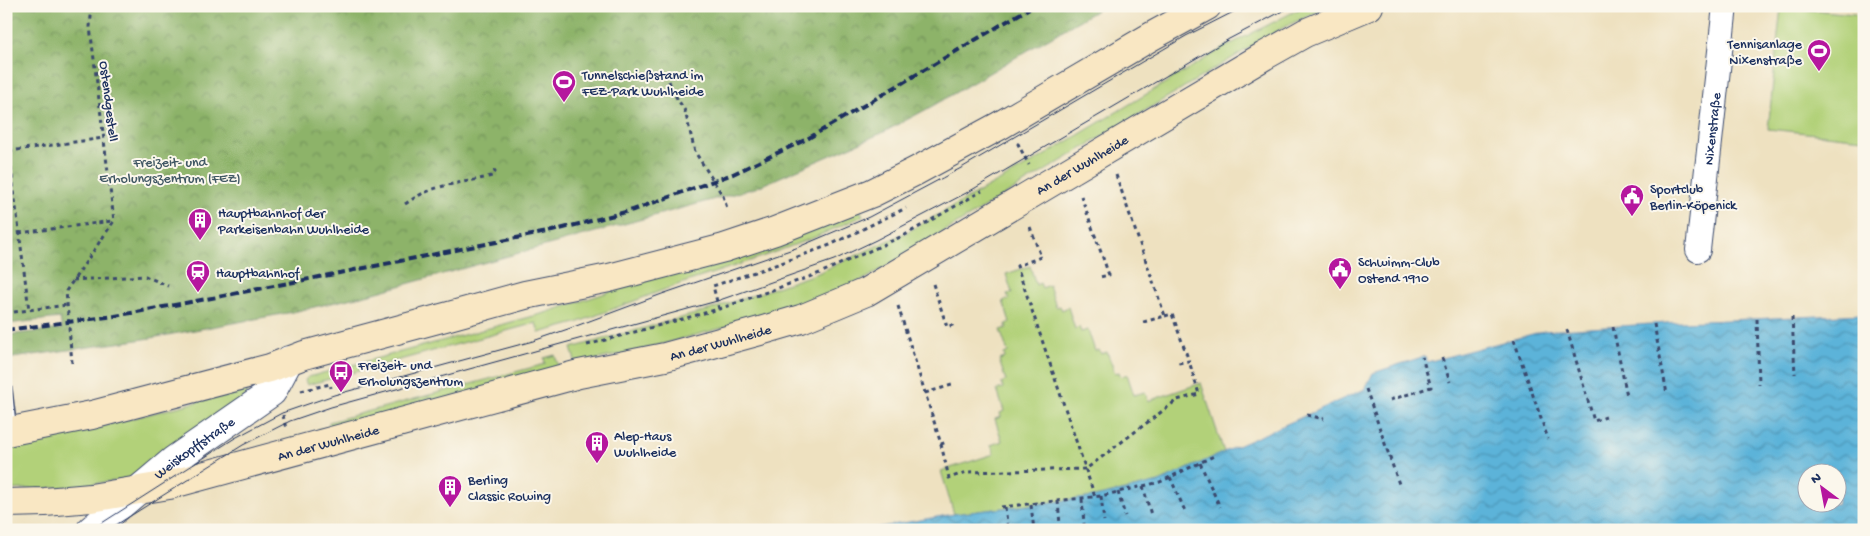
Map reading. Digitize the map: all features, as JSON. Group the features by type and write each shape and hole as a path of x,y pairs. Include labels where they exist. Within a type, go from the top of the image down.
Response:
{"main road":[{"path":"9,432 92,415 270,368 289,360 525,295 609,278 714,250 774,231 872,193 954,151 1207,6"},
{"name":"An der Wuhlheide","path":"6,503 91,498 169,485 579,374 709,345 801,319 866,292 1264,56 1305,33 1369,6"}],"street":[{"name":"Nixenstraße","path":"1698,250 1724,6"},
{"name":"Weiskopffstraße","path":"91,530 174,460 272,392 289,360"}],"lane":[{"path":"6,390 9,432"}],"path":[{"name":"Ostendgestell","path":"92,6 90,27 114,221"},
{"path":"669,81 673,92 685,111 695,152 723,196 728,208"},
{"path":"6,128 29,310"},
{"path":"9,151 104,138"},
{"path":"1022,169 1030,164 1018,144 1026,140"},
{"path":"405,204 428,190 445,184 492,176 495,172 494,169"},
{"path":"1116,175 1165,316"},
{"path":"586,345 719,309 820,273 905,235 988,188"},
{"path":"1081,196 1109,275 1100,277"},
{"path":"719,309 713,286 830,244 906,208"},
{"path":"19,232 114,221"},
{"path":"72,364 66,291 114,221"},
{"path":"1030,227 1041,257 1017,266 1095,497"},
{"path":"72,280 145,276 168,286"},
{"path":"933,284 947,328 955,324"},
{"path":"6,312 67,305"},
{"path":"898,306 950,478 967,472 1086,469 1177,400 1199,394 1172,314 1140,322"},
{"path":"1792,317 1795,374"},
{"path":"1757,319 1759,384"},
{"path":"1654,324 1668,394"},
{"path":"1613,326 1627,396"},
{"path":"1567,330 1594,421 1606,417"},
{"path":"1514,340 1548,439"},
{"path":"1390,400 1431,386 1422,357"},
{"path":"1442,358 1450,382"},
{"path":"1178,363 1189,361"},
{"path":"296,392 330,384 331,388"},
{"path":"925,394 952,385"},
{"path":"1366,389 1399,484"},
{"path":"1308,414 1324,419"},
{"path":"941,444 947,442"},
{"path":"1008,530 1003,507 1082,499 1144,486 1160,482 1216,455"},
{"path":"1200,463 1220,507"},
{"path":"1170,477 1185,511"},
{"path":"1144,486 1151,515"},
{"path":"1118,492 1125,516"},
{"path":"1101,496 1104,521"},
{"path":"1082,499 1084,524"},
{"path":"1058,502 1060,525"},
{"path":"1031,505 1034,530"}],"green space":[{"name":"Freizeit- und Erholungszentrum (FEZ)","path":"6,6 1104,6 929,108 882,133 755,188 374,293 293,312 151,338 6,359 6,335 62,329 60,318 6,324"},
{"path":"1305,6 1330,6 1284,27 867,278 800,307 640,350 576,364 571,348 706,311 818,273 907,232 1035,161 1225,47"},
{"name":"Tennisanlage Nixenstraße","path":"1781,7 1864,15 1864,139 1768,129"},
{"path":"860,209 863,216 813,238 674,286 576,323 539,333 536,323 307,385 305,380 308,377 545,313"},
{"path":"1030,266 1036,285 1040,283 1042,288 1049,285 1056,307 1060,306 1062,310 1068,307 1075,329 1079,327 1081,332 1088,330 1095,351 1099,350 1101,354 1107,352 1115,373 1119,372 1121,377 1127,374 1134,395 1145,392 1148,401 1201,383 1224,452 1160,482 1095,497 954,514 941,471 994,454 991,445 1002,441 995,419 1001,417 1000,413 1004,411 997,390 1003,388 1001,383 1006,381 999,360 1005,358 1004,354 1008,352 1000,330 1007,328 1006,324 1010,322 1003,301 1009,299 1007,294 1012,293 1006,274"},
{"path":"555,355 559,368 319,433 318,429 329,427 329,422 545,364 544,358"},
{"path":"244,390 247,394 243,399 127,479 69,487 6,490 6,443 98,427"}],"water":[{"path":"1864,314 1864,530 864,530 954,514 1095,497 1159,482 1365,389 1373,373 1425,356 1427,362 1544,331 1682,322"}],"tram line":[{"path":"91,530 235,438 282,413 334,395 533,341 796,248 869,217 963,167 1186,36 1245,6"},
{"path":"108,530 243,445 290,421 331,407 717,301 834,260 970,191 1229,39 1292,6"}],"railway":[{"path":"6,330 115,316 228,295 552,231 633,210 733,174 807,139 1033,6"}],"place":[{"name":"Tennisanlage Nixenstraße","path":"1819,72"},
{"name":"Tunnelschießstand im FEZ-Park Wuhlheide","path":"564,103"},
{"name":"Sportclub Berlin-Köpenick","path":"1632,217"},
{"name":"Hauptbahnhof der Parkeisenbahn Wuhlheide","path":"200,241"},
{"name":"Schwimm-Club Ostend 1910","path":"1340,290"},
{"name":"Hauptbahnhof","path":"198,293"},
{"name":"Freizeit- und Erholungszentrum","path":"341,393"},
{"name":"Alep-Haus Wuhlheide","path":"597,464"},
{"name":"Berling Classic Rowing","path":"450,508"}]}
